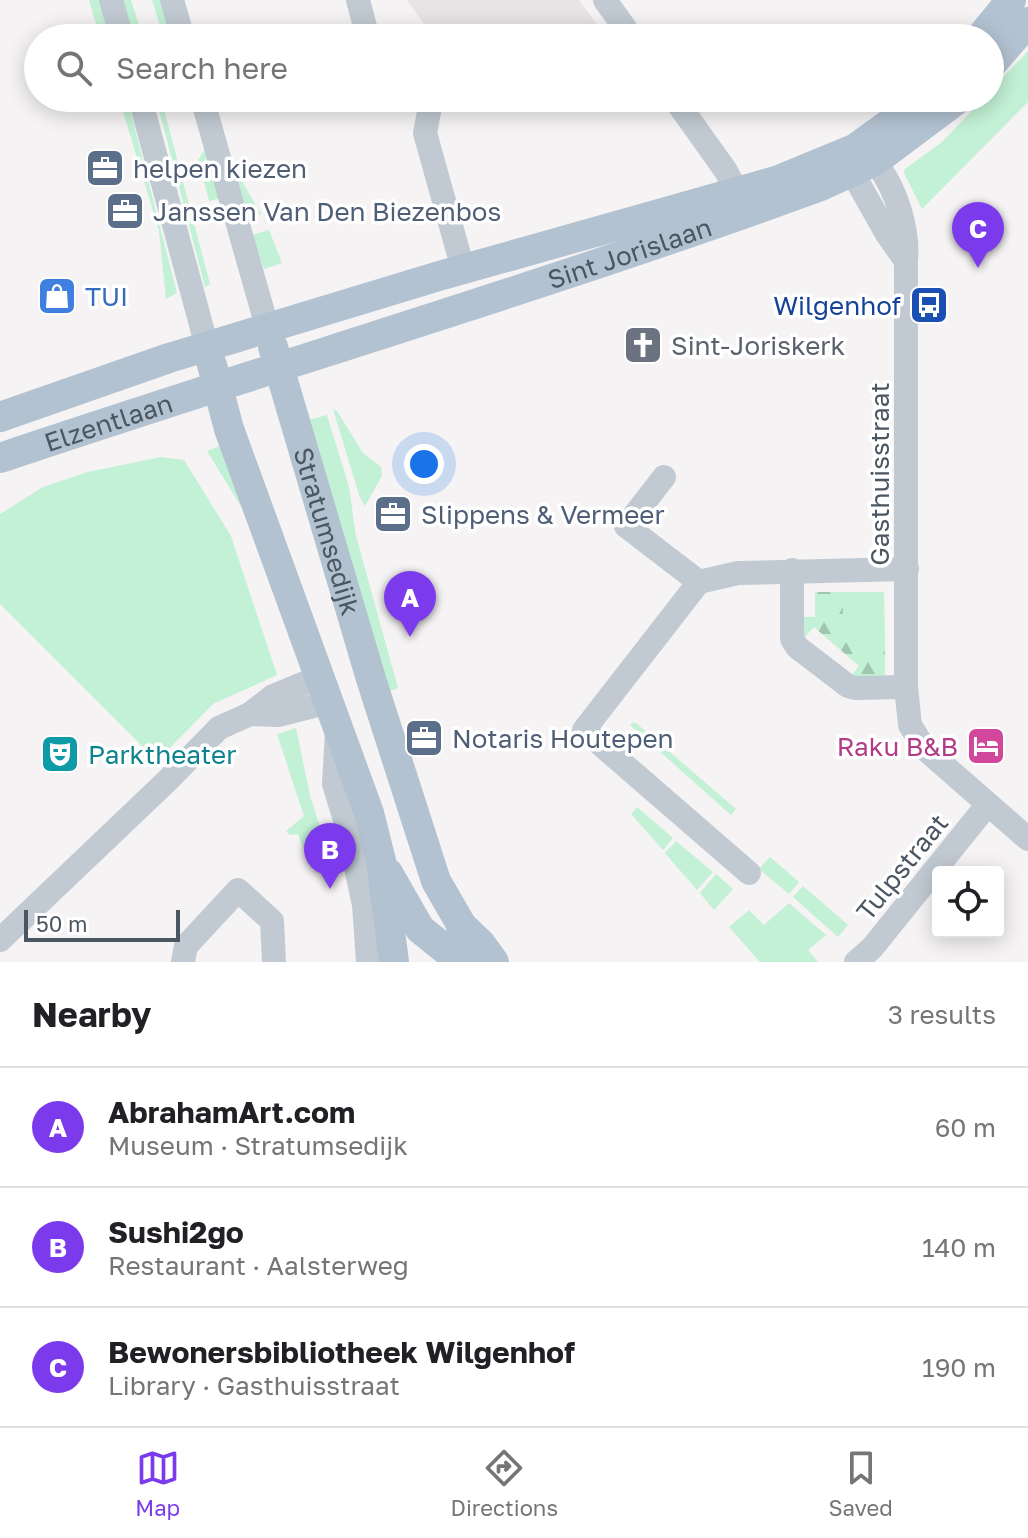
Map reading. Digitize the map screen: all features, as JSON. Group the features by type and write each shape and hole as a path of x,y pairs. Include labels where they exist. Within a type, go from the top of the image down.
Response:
{"main road":[{"path":"991,24 1011,0"},
{"path":"1004,50 1028,22"},
{"name":"Sint Jorislaan","path":"861,160 911,112"},
{"name":"Sint Jorislaan","path":"218,385 471,307 742,202 801,172 861,160 937,112"},
{"name":"Sint Jorislaan","path":"268,330 463,269 742,202"},
{"name":"Elzentlaan","path":"0,417 207,347 268,330"},
{"name":"Stratumsedijk","path":"268,330 371,679 436,881 462,926 494,962"},
{"name":"Stratumsedijk","path":"207,347 229,429 369,813 381,861"},
{"name":"Elzentlaan","path":"0,458 218,385"},
{"path":"381,861 420,929 458,961"},
{"path":"381,861 394,962"},
{"path":"458,961 462,926"}],"street":[{"path":"111,0 118,24"},
{"path":"172,0 179,24"},
{"path":"358,0 364,24"},
{"path":"605,0 622,24"},
{"name":"Stratumsedijk","path":"144,112 207,347"},
{"name":"Stratumsedijk","path":"206,112 268,330"},
{"path":"429,112 425,133 463,269"},
{"path":"683,112 742,202"},
{"name":"Gasthuisstraat","path":"861,160 887,234 906,261 907,712 915,736 925,749 988,804 1024,827"},
{"path":"664,477 626,526 699,582"},
{"path":"749,873 584,730 699,582 738,573 907,569"},
{"path":"792,570 792,639 797,647 848,686 906,687"},
{"path":"0,940 219,728 250,714 273,696 329,701 334,784 348,830 364,905 368,962"},
{"name":"Tulpstraat","path":"856,962 872,948 988,804"},
{"path":"183,962 186,946 238,890 272,921 274,962"}],"shaded area":[{"path":"407,0 579,0 597,24 424,24"}],"green space":[{"path":"89,0 100,0 107,24 96,24"},
{"path":"120,0 131,0 139,24 129,24"},
{"path":"152,0 162,0 170,24 160,24"},
{"path":"1028,51 1028,102 922,209 904,173 905,169 942,142 971,112 1004,112 1004,76"},
{"path":"123,112 131,112 177,293 166,299 159,231"},
{"path":"160,112 165,112 210,284 205,287"},
{"path":"207,146 222,198 209,201 198,160"},
{"path":"229,156 232,156 261,214 247,218"},
{"path":"269,230 282,263 264,269 252,235"},
{"path":"333,409 363,453 381,467 382,476 365,506 360,498"},
{"path":"327,415 349,487 356,536 398,688 387,692 308,420"},
{"path":"224,444 242,508 207,451"},
{"path":"161,457 184,460 231,536 277,675 213,704 157,761 0,604 0,514 43,487 88,472"},
{"path":"815,592 843,592 843,641 885,641 885,674 879,680 850,677 859,666 814,627 804,638 803,617 815,617"},
{"path":"843,592 884,592 885,641 843,641"},
{"path":"636,723 736,809 731,815 630,725"},
{"path":"296,728 310,795 329,856 306,856 298,834 290,835 286,831 304,816 277,734"},
{"path":"637,807 673,838 663,850 631,814"},
{"path":"676,841 713,872 697,890 665,853"},
{"path":"770,857 799,882 789,894 759,869"},
{"path":"716,874 733,889 714,910 700,893"},
{"path":"803,886 848,925 838,937 793,897"},
{"path":"789,903 826,935 808,950 818,962 760,962 729,927 749,910 764,925"}],"place":[{"name":"helpen kiezen","path":"105,168"},
{"name":"Janssen Van Den Biezenbos","path":"125,211"},
{"name":"Bewonersbibliotheek Wilgenhof","path":"978,268"},
{"name":"TUI","path":"57,296"},
{"name":"Wilgenhof","path":"929,305"},
{"name":"Sint-Joriskerk","path":"643,345"},
{"name":"Slippens & Vermeer","path":"393,514"},
{"name":"AbrahamArt.com","path":"410,637"},
{"name":"Notaris Houtepen","path":"424,738"},
{"name":"Raku B&B","path":"986,746"},
{"name":"Parktheater","path":"60,754"},
{"name":"Sushi2go","path":"330,889"}]}
